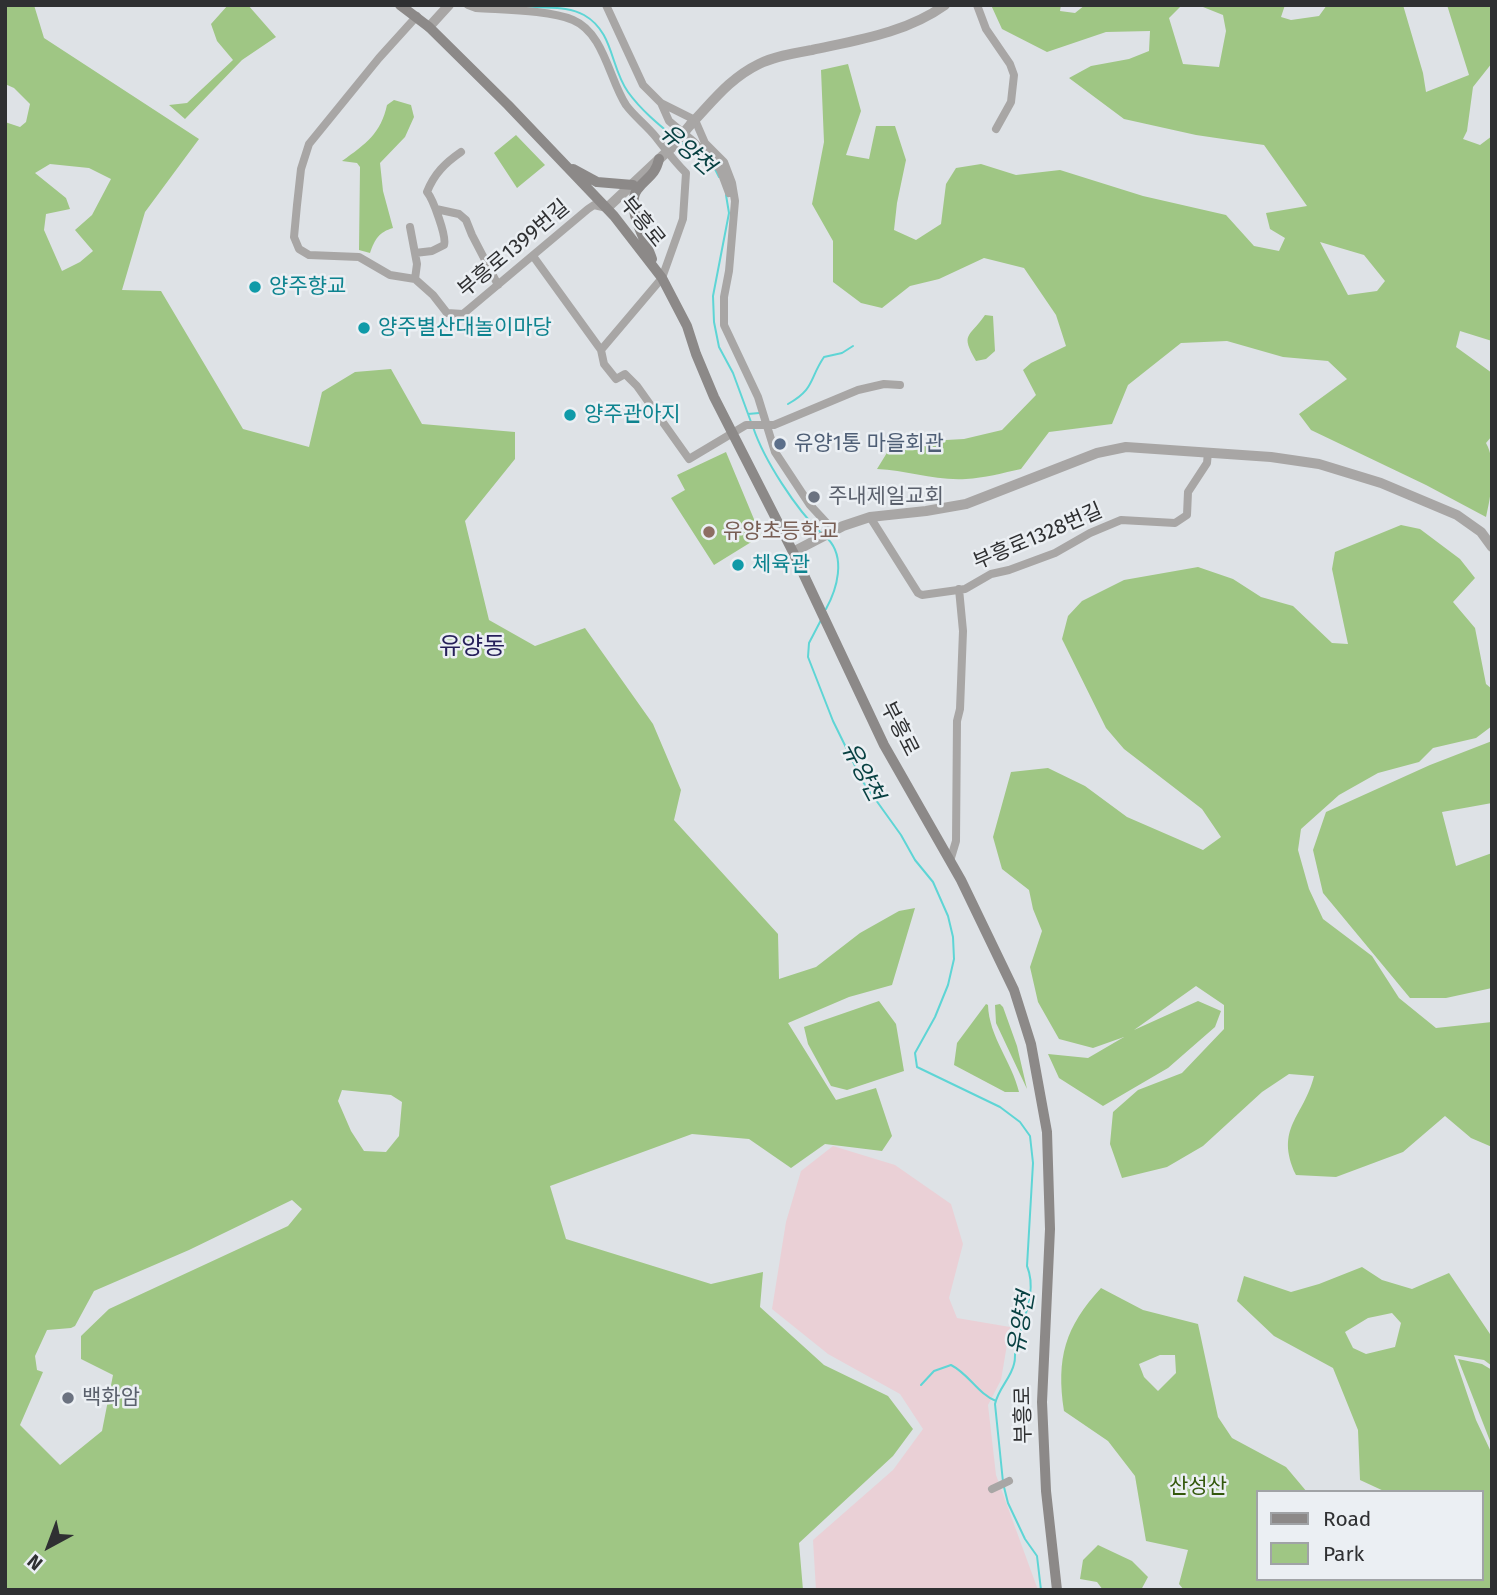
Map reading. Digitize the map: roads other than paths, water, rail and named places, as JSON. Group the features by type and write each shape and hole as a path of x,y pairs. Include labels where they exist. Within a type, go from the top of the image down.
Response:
{"main road":[{"name":"부흥로","path":"400,5 429,27 607,208 658,274 687,326 703,373 793,552 884,745 983,923 1019,1003 1034,1056 1045,1115 1050,1229 1042,1402 1046,1491 1057,1590"},
{"path":"658,274 632,206 637,190 656,172 665,153"},
{"path":"558,159 597,182 633,185"}],"street":[{"path":"429,27 449,5"},
{"path":"468,5 571,19 585,27 595,40 627,107 656,137 665,153 686,173 683,219 658,274 601,350"},
{"path":"606,5 643,85 661,103 693,122 705,142 724,162 732,183 735,204 724,297 724,325 758,397 764,425 775,452 810,505 832,532"},
{"path":"607,208 665,153 724,87 759,64 786,55 891,32 914,23 944,5"},
{"path":"977,5 986,29 1010,64 1014,75 1011,102 996,129"},
{"path":"410,227 415,253 415,279 390,275 359,257 309,254 299,249 294,237 301,169 309,144 417,16"},
{"path":"661,103 669,121 720,169 735,204"},
{"path":"415,253 432,251 444,245 445,236 433,200 427,192 445,163 461,152"},
{"name":"부흥로1399번길","path":"415,279 433,295 447,313 463,314 588,209 594,205 607,208"},
{"path":"436,209 459,214 466,220 498,285"},
{"path":"533,256 601,350 604,364 616,379 625,374 637,386 689,459 746,425 774,425 858,390 884,384 900,385"},
{"path":"793,552 870,517 966,504 1097,453 1126,447 1271,457 1319,464 1381,483 1457,515 1481,532 1492,547"},
{"name":"부흥로1328번길","path":"870,517 918,593 922,595 965,589 991,574 1055,553 1090,533 1121,520 1175,523 1188,515 1188,492 1207,463 1208,452"},
{"name":"부흥로1328번길","path":"950,861 956,841 957,721 960,709 963,631 959,589"},
{"path":"992,1489 1009,1481"}],"waterway":[{"name":"유양천","path":"520,5 561,8 577,12 594,22 606,40 628,92 644,111 675,138"},
{"name":"유양천","path":"682,143 715,169 719,177"},
{"name":"유양천","path":"726,195 729,213 713,296 714,322 719,347 733,373 751,422"},
{"path":"788,404 807,388 824,357 842,353 853,346"},
{"path":"748,414 759,413"},
{"name":"유양천","path":"753,427 782,483 801,511 821,533"},
{"name":"유양천","path":"826,609 838,574 837,555 828,539"},
{"name":"유양천","path":"821,620 809,643 808,657 833,721 863,782 901,835 915,860 933,882 948,916 953,937 954,959 948,985 935,1017 915,1053 917,1067 1000,1107 1020,1122 1030,1136 1033,1163 1027,1266 1030,1296 1015,1349 1015,1362 995,1404 1003,1482"},
{"path":"921,1385 934,1371 951,1365 996,1401"},
{"name":"유양천","path":"1004,1487 1008,1503 1025,1539 1037,1556 1041,1590"}],"place":[{"name":"양주향교","path":"255,287"},
{"name":"양주별산대놀이마당","path":"364,328"},
{"name":"양주관아지","path":"570,415"},
{"name":"유양1통 마을회관","path":"780,444"},
{"name":"주내제일교회","path":"814,497"},
{"name":"유양초등학교","path":"709,532"},
{"name":"체육관","path":"738,565"},
{"name":"백화암","path":"68,1398"}],"district":[{"name":"유양동","path":"472,647"}],"park label":[{"name":"산성산","path":"1198,1487"}]}
